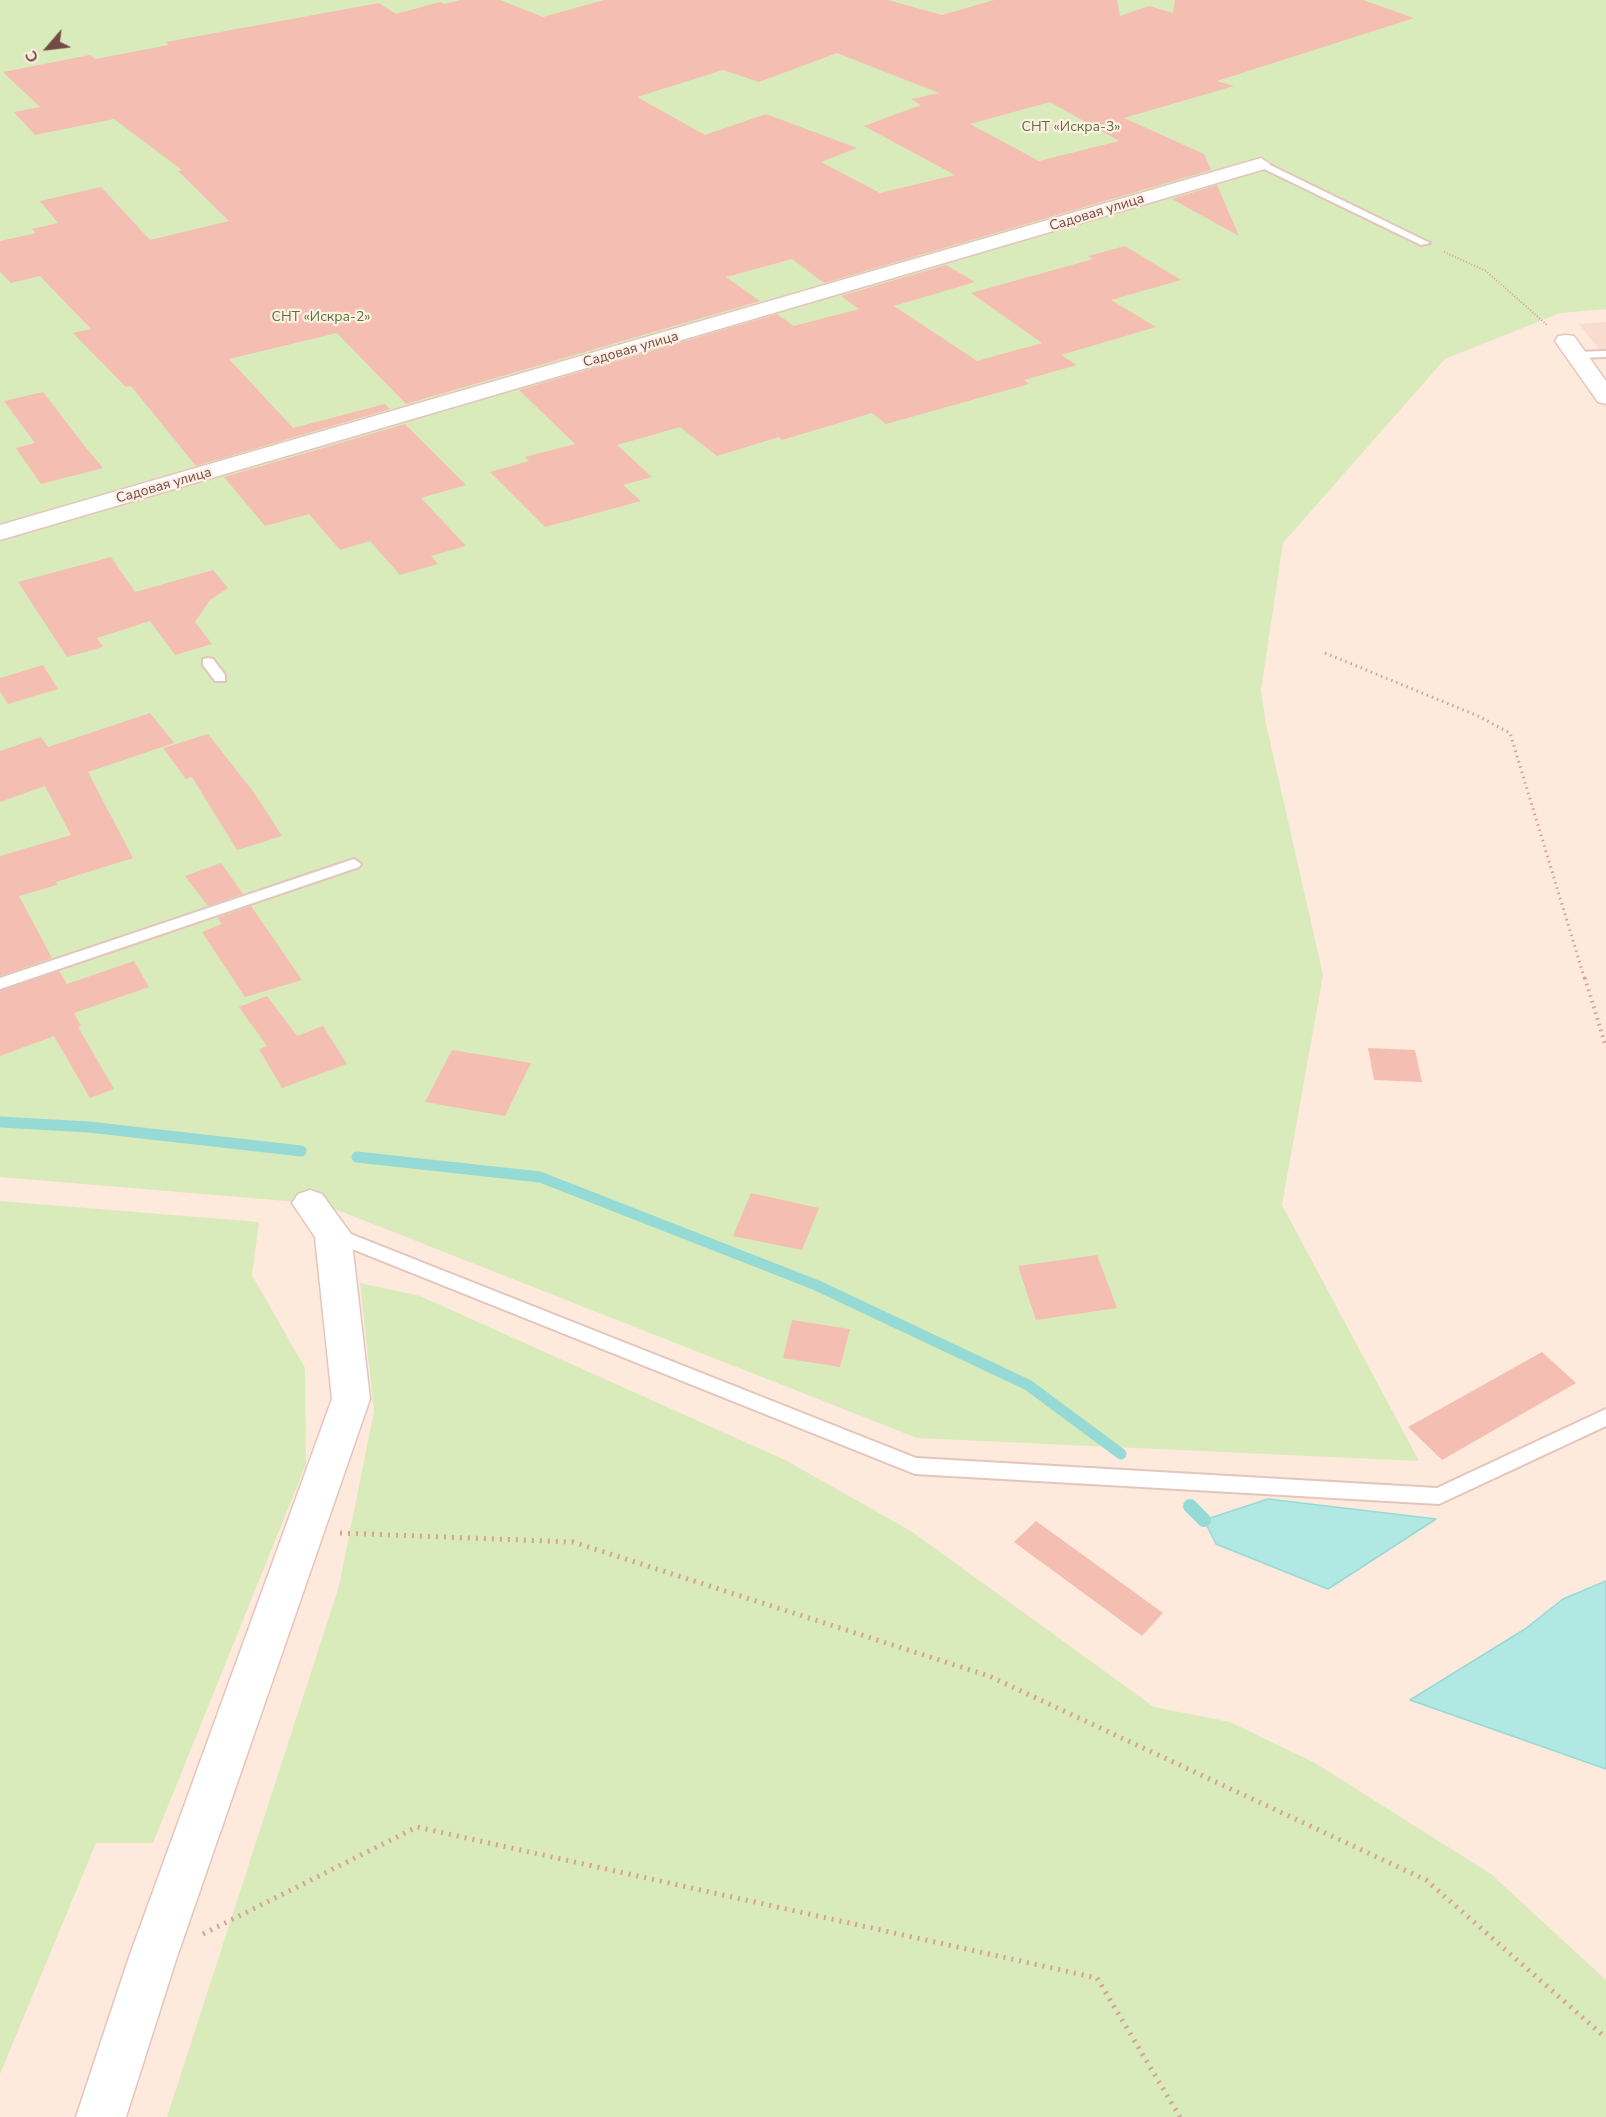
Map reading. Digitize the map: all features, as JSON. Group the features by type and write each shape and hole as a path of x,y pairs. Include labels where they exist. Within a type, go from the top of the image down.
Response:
{"street":[{"name":"Садовая улица","path":"0,533 1261,164"},
{"path":"1571,348 1606,397"},
{"path":"101,2117 152,1960 351,1399 322,1219"}],"lane":[{"path":"1261,164 1425,243"},
{"path":"1571,348 1606,354"},
{"path":"208,662 220,678"},
{"path":"0,984 354,864"},
{"path":"322,1219 915,1466 1439,1496 1606,1417"}],"path":[{"path":"1425,243 1486,271 1571,348"},
{"path":"1325,653 1478,716 1509,733 1606,1047"},
{"path":"304,1532 573,1542 989,1676 1426,1880 1606,2038"},
{"path":"152,1960 417,1827 1097,1978 1180,2117"}],"shaded area":[{"path":"1606,322 1606,358 1579,324"}],"green space":[{"path":"0,0 1606,0 1606,309 1560,313 1445,359 1283,543 1261,690 1266,724 1323,975 1282,1205 1419,1461 917,1438 322,1204 0,1177"},
{"path":"0,1201 259,1222 252,1275 305,1368 306,1464 153,1843 96,1843 0,2074"},
{"path":"360,1283 420,1296 785,1460 911,1531 1154,1707 1230,1722 1315,1763 1491,1874 1606,1980 1606,2117 167,2117 339,1586 374,1411"}],"water":[{"path":"1268,1499 1436,1519 1328,1589 1216,1544 1204,1520"},
{"path":"1606,1581 1606,1769 1410,1700 1525,1629 1563,1599"}],"building":[{"path":"460,0 500,0 543,17 604,0 888,0 942,15 994,0 1117,0 1120,16 1149,6 1173,13 1175,0 1363,0 1414,18 1217,81 1234,86 1124,118 1204,154 1211,170 824,283 792,259 726,277 760,301 406,404 337,333 229,359 293,428 385,404 390,409 196,466 131,386 126,387 73,333 91,329 40,276 11,283 0,272 0,241 36,233 32,229 58,223 40,201 101,187 150,240 229,221 178,171 182,170 114,119 35,135 14,112 40,107 3,72 90,55 95,59 169,45 166,42 379,3 396,14 440,2 445,4","holes":["837,53 939,93 911,99 921,105 864,126 955,175 880,193 821,162 857,148 766,114 705,135 637,97 723,70 759,82","1050,102 1119,141 1039,161 970,124"]},
{"path":"1217,185 1239,236 1172,199"},
{"path":"1125,246 1181,280 1111,300 1156,327 1061,355 1077,365 1024,380 1029,384 886,424 872,413 782,440 779,437 717,456 680,427 617,445 652,477 623,485 641,501 545,527 490,472 529,461 525,457 575,444 519,390 777,314 794,326 859,309 841,296 946,265 975,282 894,306 977,361 1042,343 971,293 1093,259 1088,256"},
{"path":"43,392 103,468 41,484 16,448 35,443 4,401"},
{"path":"405,424 466,485 421,498 466,546 431,556 438,564 400,575 370,541 340,550 309,514 265,526 224,477"},
{"path":"111,557 135,592 213,570 228,588 210,600 195,622 212,644 175,655 150,621 97,638 103,647 67,657 18,582"},
{"path":"43,665 58,689 8,704 0,691 0,678"},
{"path":"150,713 174,743 88,772 133,858 19,896 52,958 0,976 0,856 71,835 45,786 0,802 0,751 41,737 48,747"},
{"path":"208,734 255,794 282,836 237,850 192,777 186,779 163,748"},
{"path":"221,863 243,894 208,906 185,876"},
{"path":"251,906 302,980 245,997 202,932 222,924 217,918"},
{"path":"134,961 149,987 74,1013 81,1026 78,1027 114,1089 90,1098 54,1036 0,1056 0,991 59,971 67,984"},
{"path":"267,996 297,1036 323,1026 347,1064 282,1088 259,1049 267,1046 239,1007"},
{"path":"1368,1048 1415,1050 1422,1082 1374,1080"},
{"path":"452,1050 531,1063 505,1116 425,1102"},
{"path":"751,1193 819,1208 802,1250 733,1236"},
{"path":"1097,1255 1117,1308 1036,1320 1018,1266"},
{"path":"792,1320 850,1329 840,1367 783,1358"},
{"path":"1542,1352 1576,1383 1442,1460 1408,1427"},
{"path":"1036,1521 1163,1613 1142,1636 1014,1542"}],"waterway":[{"path":"0,1122 89,1127 301,1151"},
{"path":"357,1157 540,1177 816,1285 1028,1385 1121,1454"},
{"path":"1190,1506 1204,1520"}],"park label":[{"name":"СНТ «Искра-3»","path":"1071,128"},
{"name":"СНТ «Искра-2»","path":"321,318"}]}
